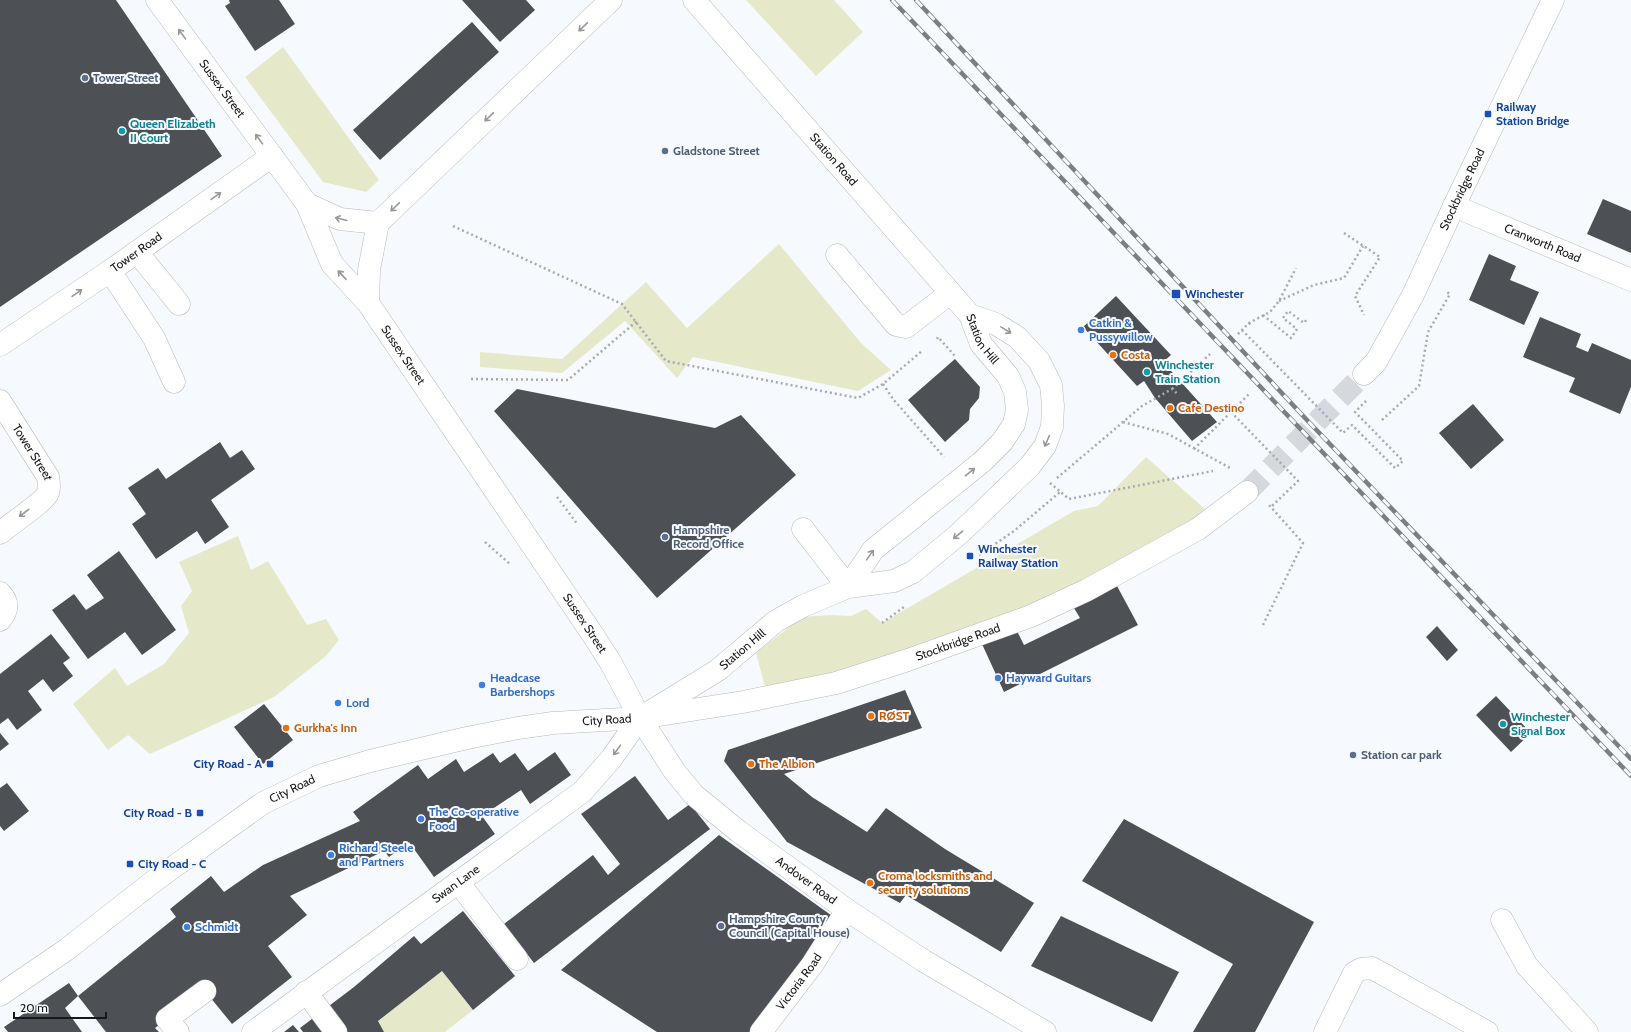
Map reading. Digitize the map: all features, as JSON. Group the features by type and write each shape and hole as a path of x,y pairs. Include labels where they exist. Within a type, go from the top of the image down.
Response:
{"main road":[{"name":"Sussex Street","path":"157,0 307,204 332,264 368,303 593,635 640,718"},
{"path":"368,303 369,270 378,223 611,0"},
{"name":"Stockbridge Road","path":"1364,374 1376,362 1413,295 1553,0"},
{"name":"Station Road","path":"696,1 970,315"},
{"name":"Tower Road","path":"0,345 110,271 272,156"},
{"path":"307,204 340,220 378,223"},
{"name":"Cranworth Road","path":"1454,206 1631,280"},
{"path":"137,252 179,304"},
{"path":"837,254 896,325 906,327 950,293"},
{"path":"110,271 154,338 174,382"},
{"name":"Station Hill","path":"640,718 718,670 776,621 803,606 848,587 894,581 912,572 959,534 1007,490 1030,466 1045,446 1052,427 1053,406 1050,385 1040,361 1017,337 996,324 970,315"},
{"name":"Station Hill","path":"848,587 873,550 983,461 1002,442 1014,424 1017,410 1015,392 1008,376 981,344 970,315"},
{"name":"Tower Street","path":"0,401 48,477 48,494 41,502 0,533"},
{"name":"Stockbridge Road","path":"640,718 743,702 836,683 905,661 1031,616 1087,590 1198,529 1247,492"},
{"path":"803,529 848,587"},
{"path":"0,593 5,598 7,605 5,614 0,620"},
{"name":"Swan Lane","path":"253,1032 582,792 611,759 640,718"},
{"name":"Andover Road","path":"640,718 675,772 694,795 738,831 847,910 924,961 1045,1032"},
{"name":"City Road","path":"0,995 66,950 154,881 220,832 263,803 319,776 370,761 467,738 518,728 553,723 640,718"},
{"path":"458,882 517,959"},
{"name":"Victoria Road","path":"761,1032 812,965 847,910"},
{"path":"1502,920 1528,966 1587,1032"},
{"path":"1325,1032 1354,973 1361,969 1372,968 1487,1032"},
{"path":"178,1032 167,1019 205,991"},
{"path":"306,992 336,1032"}],"path":[{"path":"453,226 622,304 637,321 666,361 858,398 883,384 927,347"},
{"path":"1344,233 1380,257 1356,296 1364,314"},
{"path":"1279,301 1314,285 1344,278 1363,246"},
{"path":"1238,334 1249,323 1270,312 1279,301 1296,268"},
{"path":"1382,420 1419,386 1428,332 1450,294 1443,290"},
{"path":"1263,315 1291,338 1297,329 1283,318 1288,311 1304,323 1307,319"},
{"path":"471,379 568,380 637,321"},
{"path":"1249,323 1252,326"},
{"path":"1242,330 1343,433 1352,425 1395,468 1403,461 1355,412 1366,401"},
{"path":"933,342 938,337 958,360"},
{"path":"1210,354 1172,388 1142,406 1050,484 1069,499 1213,472"},
{"path":"883,384 893,399 946,460"},
{"path":"1172,388 1178,395"},
{"path":"1194,449 1249,394"},
{"path":"1231,412 1298,481 1271,507"},
{"path":"557,497 578,525"},
{"path":"485,542 511,565"}],"green space":[{"path":"746,0 834,0 863,32 816,76"},
{"path":"283,47 379,180 366,192 323,182 245,77"},
{"path":"779,244 861,343 891,370 858,391 693,357 677,378 625,321 562,373 480,367 480,352 562,359 646,282 687,328"},
{"path":"1146,457 1205,509 1186,527 1023,610 837,674 765,687 756,653 802,617 830,615 851,616 866,609 882,623 1074,511 1098,506"},
{"path":"238,536 251,570 268,561 307,625 326,619 339,640 326,656 274,697 150,754 128,735 108,750 73,704 115,668 127,686 164,664 189,633 181,606 192,591 179,562"},
{"path":"442,971 473,1010 445,1032 384,1032 378,1021"}],"building":[{"name":"Queen Elizabeth II Court","path":"0,0 116,0 222,156 0,307"},
{"path":"229,0 279,0 295,24 255,51 225,6 230,3"},
{"path":"462,0 526,0 535,10 500,42"},
{"path":"472,22 499,52 380,160 353,130"},
{"path":"1603,199 1631,211 1631,253 1587,234"},
{"path":"1489,254 1516,266 1510,280 1539,292 1524,325 1469,300"},
{"name":"Winchester Train Station","path":"1116,296 1171,355 1163,362 1217,422 1192,441 1155,398 1144,381 1137,386 1083,327"},
{"path":"1540,317 1581,334 1576,347 1588,352 1592,343 1631,360 1631,387 1620,414 1569,392 1575,378 1523,357"},
{"path":"955,359 980,387 979,398 970,409 969,420 945,442 908,400"},
{"name":"Hampshire Record Office","path":"517,389 715,428 741,415 796,475 657,598 494,411"},
{"path":"1473,404 1504,440 1471,469 1439,433"},
{"path":"220,442 230,458 242,450 255,469 211,500 229,527 205,544 197,531 156,559 132,524 146,514 128,488 158,468 166,479"},
{"path":"119,551 176,630 142,655 125,632 88,659 52,610 74,594 86,610 104,598 87,575"},
{"path":"1117,586 1138,625 1004,692 982,644 1016,629 1024,645 1080,618 1074,608"},
{"path":"1437,626 1458,650 1447,661 1426,637"},
{"path":"51,634 70,658 63,663 73,676 53,692 43,679 28,691 42,710 17,730 8,718 0,724 0,674"},
{"path":"905,690 922,728 784,774 812,797 867,832 886,808 945,849 1034,903 1001,952 906,895 900,903 787,842 724,761 728,750"},
{"name":"Winchester Signal Box","path":"1496,696 1531,733 1511,752 1476,715"},
{"path":"264,704 293,740 263,764 234,727"},
{"path":"0,733 9,744 0,751"},
{"path":"555,752 571,775 530,804 521,790 482,816 495,834 434,877 409,842 389,857 384,851 290,896 307,915 268,946 292,977 232,1024 205,991 155,1028 159,1032 106,1032 78,996 176,917 170,909 211,876 224,892 263,865 360,821 353,812 418,765 428,779 456,759 464,772 493,753 500,763 515,753 528,771"},
{"path":"635,776 668,820 690,804 710,829 534,963 504,924 593,855 608,875 620,864 581,814"},
{"path":"7,783 29,811 4,831 0,826 0,788"},
{"path":"1124,819 1314,922 1255,1032 1193,1032 1233,964 1082,881"},
{"name":"Hampshire County Council (Capital House)","path":"719,835 835,918 751,1032 657,1032 561,970"},
{"path":"463,911 515,976 473,1010 442,971 378,1021 384,1032 303,1032 300,1028 354,987 414,936 421,944"},
{"path":"1061,916 1179,972 1152,1022 1031,966"},
{"path":"69,983 78,996 65,1008 82,1032 8,1032 4,1027"},
{"path":"293,1025 299,1032 284,1032"}],"tunnel":[{"path":"1247,492 1364,374"}],"railway":[{"path":"892,0 1631,776"},
{"path":"916,0 1306,419 1631,759"}],"place":[{"name":"Tower Street","path":"85,78"},
{"name":"Railway Station Bridge","path":"1488,114"},
{"name":"Queen Elizabeth II Court","path":"122,131"},
{"name":"Gladstone Street","path":"665,151"},
{"name":"Winchester","path":"1176,294"},
{"name":"Catkin & Pussywillow","path":"1081,330"},
{"name":"Costa","path":"1113,355"},
{"name":"Winchester Train Station","path":"1147,372"},
{"name":"Cafe Destino","path":"1170,408"},
{"name":"Hampshire Record Office","path":"665,537"},
{"name":"Winchester Railway Station","path":"970,556"},
{"name":"Hayward Guitars","path":"998,678"},
{"name":"Headcase Barbershops","path":"482,685"},
{"name":"Lord","path":"338,703"},
{"name":"RØST","path":"871,716"},
{"name":"Winchester Signal Box","path":"1503,724"},
{"name":"Gurkha's Inn","path":"286,728"},
{"name":"Station car park","path":"1353,755"},
{"name":"City Road - A","path":"270,764"},
{"name":"The Albion","path":"751,764"},
{"name":"City Road - B","path":"200,813"},
{"name":"The Co-operative Food","path":"421,819"},
{"name":"Richard Steele and Partners","path":"331,855"},
{"name":"City Road - C","path":"130,864"},
{"name":"Croma locksmiths and security solutions","path":"870,883"},
{"name":"Hampshire County Council (Capital House)","path":"721,926"},
{"name":"Schmidt","path":"187,927"}]}
